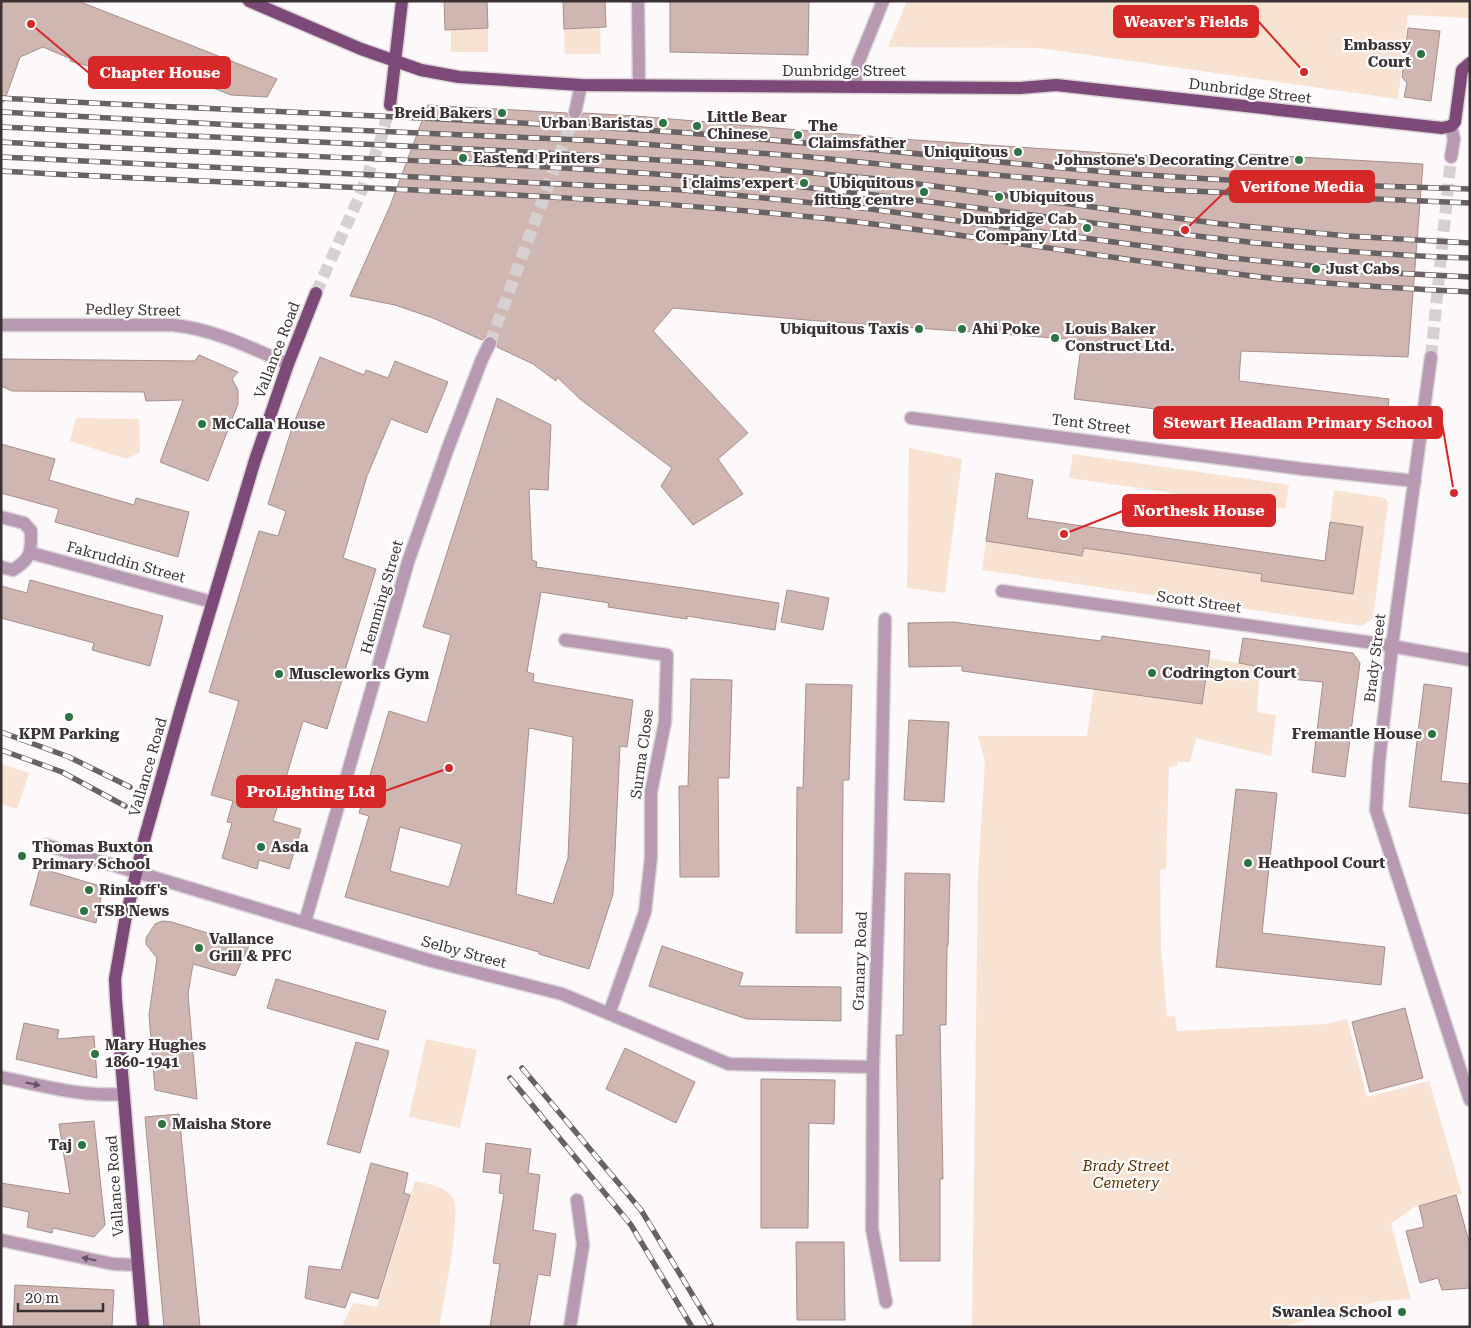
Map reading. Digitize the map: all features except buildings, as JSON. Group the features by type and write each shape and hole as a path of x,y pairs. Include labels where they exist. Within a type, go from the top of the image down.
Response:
{"main road":[{"name":"Dunbridge Street","path":"249,1 395,62 446,76 581,85 1020,88 1056,85 1427,127 1442,128 1451,126"},
{"path":"390,105 402,1"},
{"path":"1451,126 1457,116 1462,70 1469,64"},
{"name":"Vallance Road","path":"143,1327 115,979 119,952 136,872 212,602 255,460 288,364 316,293"}],"street":[{"path":"638,1 639,85"},
{"path":"855,87 858,63 883,1"},
{"path":"575,113 581,85"},
{"path":"1451,126 1454,139 1451,157"},
{"name":"Pedley Street","path":"1,325 185,326 252,348 288,364"},
{"name":"Hemming Street","path":"305,922 408,562 448,448 490,343"},
{"name":"Brady Street","path":"1431,357 1392,646 1376,810 1470,1100"},
{"name":"Tent Street","path":"911,418 1303,469 1415,481"},
{"path":"1,517 24,523 31,531 31,553 21,565 14,570 1,566"},
{"name":"Fakruddin Street","path":"31,553 212,602"},
{"name":"Scott Street","path":"1002,591 1392,646 1470,660"},
{"name":"Granary Road","path":"885,619 873,1067 872,1229 886,1302"},
{"name":"Surma Close","path":"565,640 666,655 665,722 651,792 651,857 645,912 610,1014"},
{"name":"Selby Street","path":"46,845 432,961 562,994 729,1064 873,1067"},
{"path":"1,1077 65,1091 99,1096 124,1094"},
{"path":"570,1327 583,1245 577,1200"},
{"path":"1,1240 113,1264 137,1265"}],"green space":[{"path":"907,1 1470,1 1470,18 1408,15 1398,99 1039,48 888,47"},
{"path":"488,28 488,52 451,52 451,29"},
{"path":"600,28 601,54 565,54 564,29"},
{"path":"76,418 139,419 140,452 127,459 70,441"},
{"path":"909,448 962,459 945,593 907,588"},
{"path":"1073,454 1289,485 1285,509 1069,478"},
{"path":"1334,490 1385,498 1388,503 1373,618 1362,626 982,570 986,541 1082,556 1084,548 1262,574 1261,581 1353,594 1363,527 1330,522"},
{"name":"Brady Street Cemetery","path":"1209,658 1260,667 1257,712 1276,715 1271,756 1196,738 1190,762 1178,762 1177,766 1169,767 1166,869 1160,870 1161,946 1167,1017 1175,1016 1177,1031 1326,1024 1347,1019 1367,1097 1429,1081 1462,1194 1414,1207 1391,1224 1411,1299 1380,1301 1280,1327 972,1327 978,876 985,762 978,736 1087,736 1094,688 1202,704"},
{"path":"1,764 29,773 17,809 1,804"},
{"path":"426,1039 477,1050 460,1128 409,1117"},
{"path":"415,1181 436,1186 446,1191 453,1198 455,1206 454,1239 439,1327 342,1327 353,1303 377,1307"}],"tunnel":[{"path":"316,293 360,195 381,139 390,105"},
{"path":"490,343 575,113"},
{"path":"1431,357 1451,157"}],"railway":[{"path":"1,98 412,117 659,131 1153,175 1289,183 1470,189"},
{"path":"1,112 234,125 604,141 810,157 1168,190 1470,203"},
{"path":"1,127 510,151 707,163 888,180 1222,224 1347,236 1470,243"},
{"path":"1,142 478,163 668,175 851,192 1204,237 1381,254 1470,258"},
{"path":"1,157 684,190 863,208 1232,258 1375,272 1470,277"},
{"path":"1,171 515,195 720,209 878,224 1270,278 1470,292"},
{"path":"1,732 69,757 130,787"},
{"path":"1,750 62,772 125,806"},
{"path":"522,1068 641,1210 712,1327"},
{"path":"510,1078 631,1225 692,1327"}],"place":[{"name":"Chapter House","path":"31,24"},
{"name":"Embassy Court","path":"1421,54"},
{"name":"Weaver's Fields","path":"1304,72"},
{"name":"Breid Bakers","path":"502,113"},
{"name":"Urban Baristas","path":"663,123"},
{"name":"Little Bear Chinese","path":"697,126"},
{"name":"The Claimsfather","path":"798,135"},
{"name":"Uniquitous","path":"1018,152"},
{"name":"Eastend Printers","path":"463,158"},
{"name":"Johnstone's Decorating Centre","path":"1299,160"},
{"name":"i claims expert","path":"804,183"},
{"name":"Ubiquitous fitting centre","path":"924,192"},
{"name":"Ubiquitous","path":"999,197"},
{"name":"Dunbridge Cab Company Ltd","path":"1087,228"},
{"name":"Verifone Media","path":"1185,230"},
{"name":"Just Cabs","path":"1316,269"},
{"name":"Ubiquitous Taxis","path":"919,329"},
{"name":"Ahi Poke","path":"962,329"},
{"name":"Louis Baker Construct Ltd.","path":"1055,338"},
{"name":"McCalla House","path":"202,424"},
{"name":"Stewart Headlam Primary School","path":"1454,493"},
{"name":"Northesk House","path":"1064,534"},
{"name":"Codrington Court","path":"1152,673"},
{"name":"Muscleworks Gym","path":"279,674"},
{"name":"KPM Parking","path":"69,717"},
{"name":"Fremantle House","path":"1432,734"},
{"name":"ProLighting Ltd","path":"449,768"},
{"name":"Asda","path":"261,847"},
{"name":"Thomas Buxton Primary School","path":"22,856"},
{"name":"Heathpool Court","path":"1248,863"},
{"name":"Rinkoff's","path":"89,890"},
{"name":"TSB News","path":"84,911"},
{"name":"Vallance Grill & PFC","path":"199,948"},
{"name":"Mary Hughes 1860-1941","path":"95,1054"},
{"name":"Maisha Store","path":"162,1124"},
{"name":"Taj","path":"82,1145"},
{"name":"Swanlea School","path":"1402,1312"}]}
